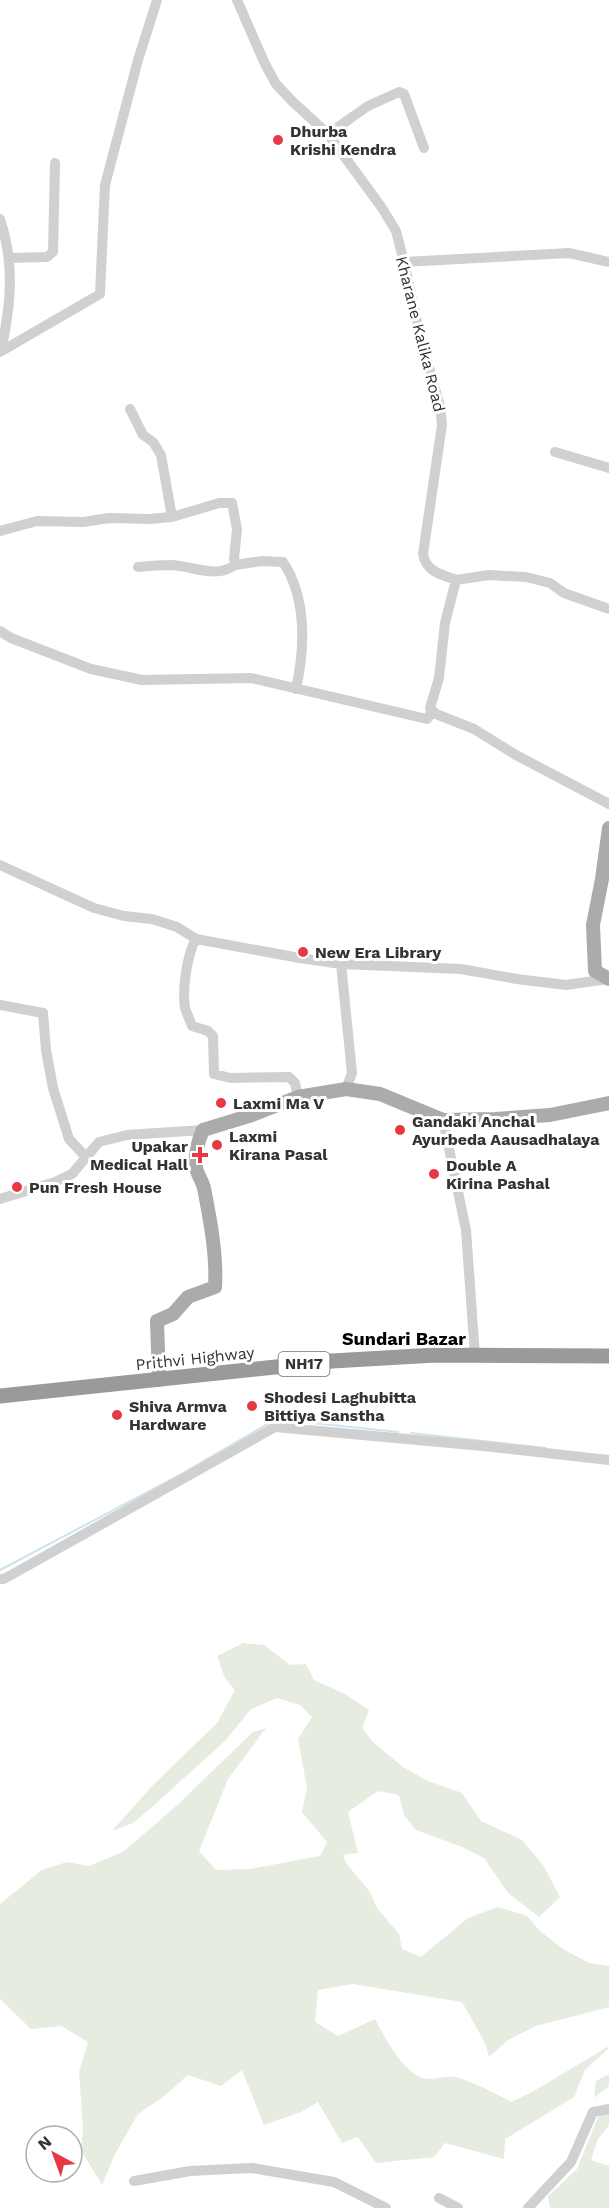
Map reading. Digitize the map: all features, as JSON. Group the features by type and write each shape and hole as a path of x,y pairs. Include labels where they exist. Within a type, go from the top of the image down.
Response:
{"highway":[{"name":"Prithvi Highway","path":"0,1396 332,1361 436,1354 609,1356"}],"main road":[{"path":"609,828 593,925 596,971 609,979"},
{"path":"159,1380 157,1321 173,1314 188,1297 215,1287 216,1271 205,1192 202,1178 195,1169 197,1142 203,1130 252,1115 298,1097 346,1089 380,1094 442,1120 550,1115 609,1103"}],"street":[{"path":"0,351 100,294 105,185 138,60 158,0"},
{"name":"Kharane Kalika Road","path":"237,0 276,84 328,134 396,231 420,335 442,416 442,435 423,554 429,568 456,580"},
{"path":"328,134 368,106 399,92 404,94 424,148"},
{"path":"10,258 48,257 53,252 55,163"},
{"path":"0,219 10,258 7,318 0,351"},
{"path":"404,262 569,253 609,262"},
{"path":"130,409 142,435 153,442 161,455 172,516"},
{"path":"555,453 609,468"},
{"path":"0,531 37,521 83,522 109,518 149,519 232,502 237,529 235,565"},
{"path":"138,567 172,565 216,572 229,570 235,565 262,561 283,562 292,576 303,642 296,689"},
{"path":"0,631 11,638 91,669 142,680 251,678 427,719 432,712 430,703 441,666 445,623 456,580 489,575 526,577 550,583 564,593 609,609"},
{"path":"432,712 474,729 516,755 609,804"},
{"path":"0,865 94,908 124,916 152,919 177,927 196,939 341,964 461,969 566,985 609,979"},
{"path":"196,939 190,947 184,991 185,1007 192,1026 208,1031 213,1036 214,1074 231,1078 289,1077 295,1083 298,1097"},
{"path":"341,964 352,1073 346,1089"},
{"path":"0,1005 43,1013 46,1050 53,1088 69,1139 85,1156"},
{"path":"442,1120 466,1230 475,1356"},
{"path":"0,1199 56,1182 72,1174 99,1142 127,1135 203,1130"},
{"path":"0,1579 4,1579 275,1427 609,1460"},
{"path":"528,2208 571,2162 593,2112 609,2109"},
{"path":"134,2181 190,2171 252,2168 334,2182 386,2208"},
{"path":"439,2198 458,2208"}],"shaded area":[{"path":"243,1643 264,1645 290,1665 306,1664 314,1680 345,1694 369,1710 362,1728 372,1741 403,1767 428,1781 462,1793 481,1821 522,1840 543,1865 560,1897 539,1917 508,1893 484,1858 416,1830 404,1815 399,1795 378,1791 348,1812 358,1853 343,1855 346,1863 370,1892 377,1908 399,1934 402,1949 421,1957 468,1918 498,1907 527,1916 540,1931 563,1949 589,1963 609,1966 609,2007 536,2026 508,2040 489,2057 485,2043 462,2002 353,1984 318,1990 315,2022 338,2036 375,2019 397,2055 412,2072 420,2077 428,2079 456,2077 511,2102 609,2046 585,2070 574,2097 505,2139 504,2159 445,2143 434,2157 376,2163 358,2137 342,2143 318,2102 301,2112 264,2125 242,2070 221,2086 188,2075 163,2097 138,2114 115,2154 102,2185 84,2155 84,2124 79,2072 88,2042 61,2026 31,2029 0,1999 0,1904 42,1870 67,1862 89,1866 123,1852 174,1808 253,1732 266,1728 228,1779 199,1851 216,1870 250,1869 320,1856 327,1842 302,1812 307,1788 298,1739 312,1717 300,1705 277,1698 251,1709 226,1740 152,1807 133,1823 112,1831 153,1785 217,1723 235,1690 225,1678 217,1656"},
{"path":"609,2074 609,2086 594,2098 596,2081"},
{"path":"609,2112 609,2125 598,2139 591,2160 609,2166 609,2208 550,2208 548,2196 577,2169 598,2117"}],"waterway":[{"path":"0,1570 178,1476 269,1423 294,1421 398,1432"},
{"path":"411,1433 546,1448"}],"place":[{"name":"Dhurba Krishi Kendra","path":"278,140"},
{"name":"New Era Library","path":"303,952"},
{"name":"Laxmi Ma V","path":"221,1103"},
{"name":"Gandaki Anchal Ayurbeda Aausadhalaya","path":"400,1130"},
{"name":"Laxmi Kirana Pasal","path":"217,1145"},
{"name":"Upakar Medical Hall","path":"200,1155"},
{"name":"Double A Kirina Pashal","path":"434,1174"},
{"name":"Pun Fresh House","path":"17,1187"},
{"name":"Shodesi Laghubitta Bittiya Sanstha","path":"252,1406"},
{"name":"Shiva Armva Hardware","path":"117,1415"}],"district":[{"name":"Sundari Bazar","path":"404,1339"}]}
